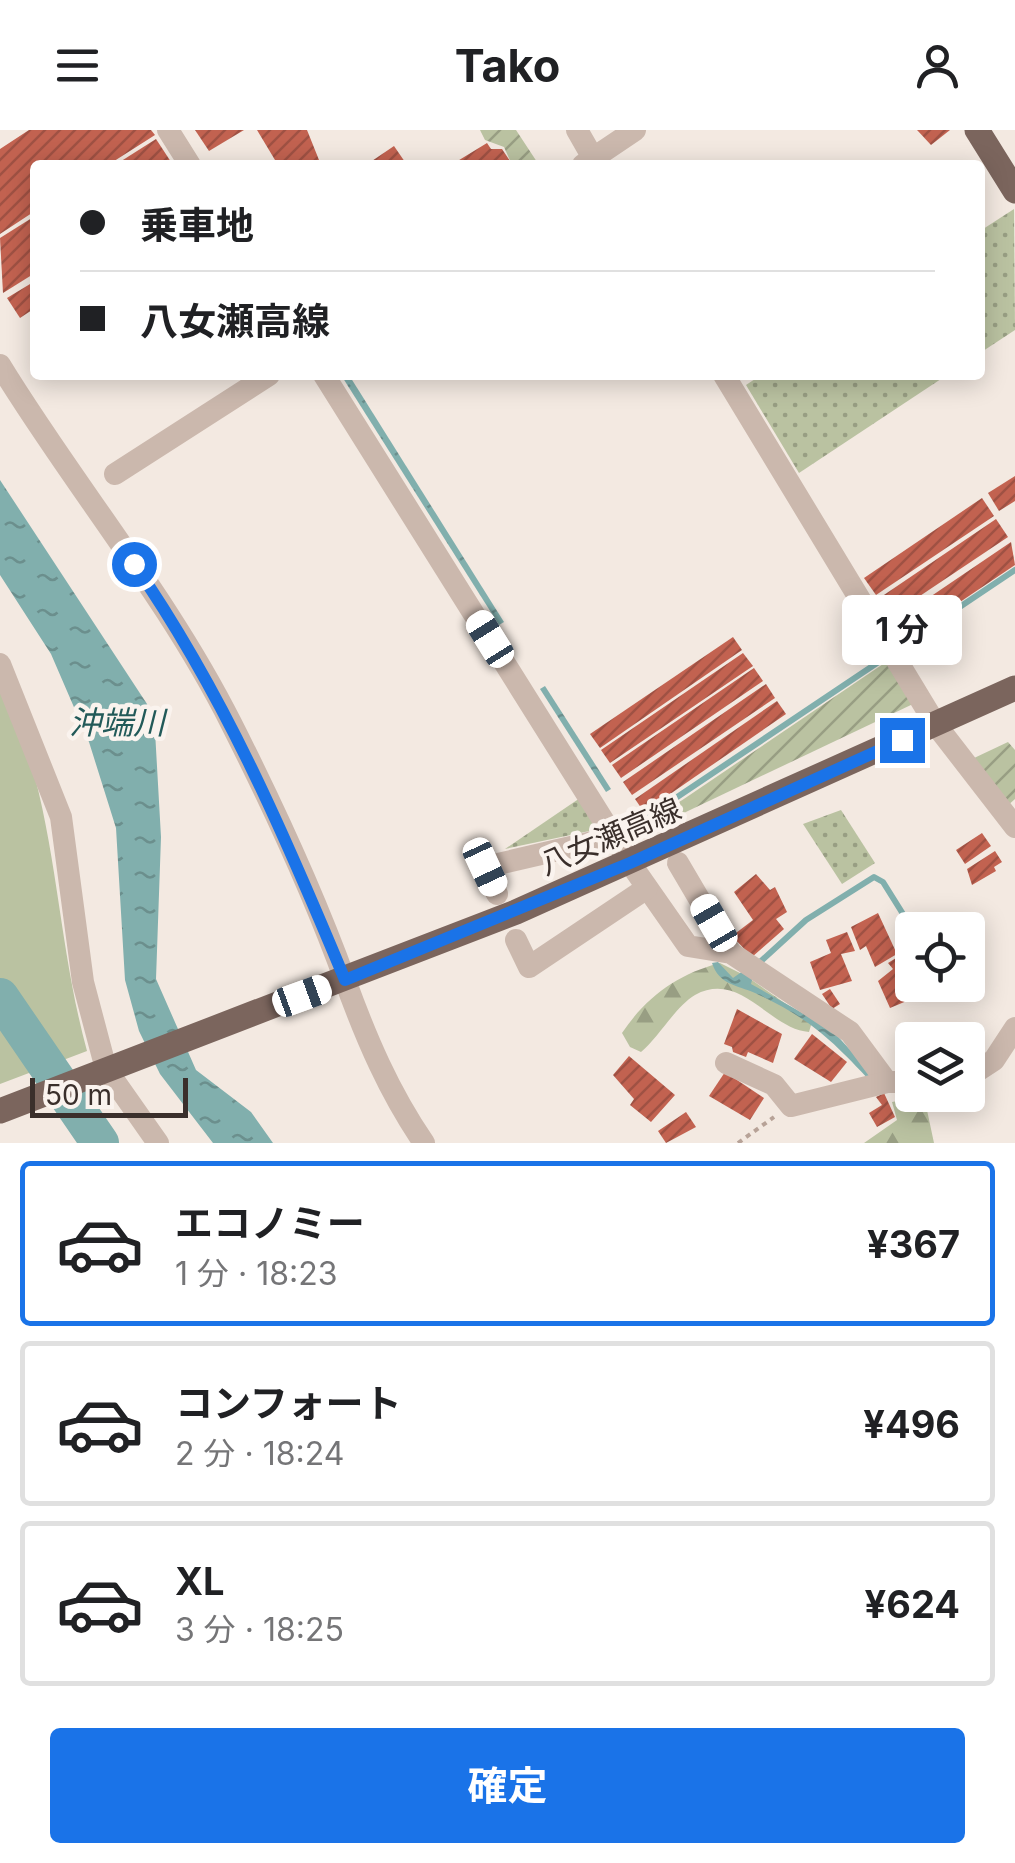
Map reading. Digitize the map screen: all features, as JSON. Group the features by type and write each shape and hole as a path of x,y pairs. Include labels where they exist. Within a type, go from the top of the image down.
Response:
{"main road":[{"path":"977,130 1015,191"},
{"name":"八女瀬高線","path":"0,1111 342,982 630,863 1015,688"}],"street":[{"path":"168,130 187,160"},
{"path":"576,130 590,160"},
{"path":"595,160 635,130"},
{"path":"0,365 175,624 221,705 293,854 358,1020 400,1107 424,1143"},
{"path":"115,474 261,380"},
{"path":"327,380 630,863 688,946 732,954 850,1032 887,1082"},
{"path":"727,380 936,725 1015,827"},
{"path":"0,664 61,817 83,982 101,1071 158,1143"},
{"path":"497,894 485,867 614,837"},
{"path":"678,863 732,954"},
{"path":"516,940 529,967 648,888"},
{"path":"985,1066 994,1060 1015,1028"},
{"path":"726,1062 774,1085 792,1106 895,1082"}],"path":[{"path":"738,1143 792,1106"}],"green space":[{"path":"480,130 516,130 536,160 510,160 504,147 485,140"},
{"path":"1014,209 1015,330 985,350 985,228"},
{"path":"754,380 939,380 799,473 746,385"},
{"path":"886,662 913,704 646,831 644,826"},
{"path":"0,681 19,725 44,817 87,1051 0,1084"},
{"path":"1008,742 1015,750 1015,799 1006,807 972,759"},
{"path":"580,798 599,829 505,849"},
{"path":"841,810 875,863 842,884 803,824"},
{"path":"720,963 746,976 812,1022 809,1032 795,1029 741,995 711,989 688,1000 641,1052 630,1047 622,1033 653,997 690,973"},
{"path":"895,1101 895,1112 927,1112 934,1143 864,1143 897,1120 892,1102"}],"water":[{"path":"344,380 352,380 504,622 499,625"},
{"name":"沖端川","path":"0,480 147,704 155,731 161,837 156,979 196,1070 251,1112 273,1143 213,1143 160,1074 139,1031 125,980 116,828 89,742 51,654 0,575"},
{"path":"545,686 611,789 606,792 540,689"},
{"path":"757,961 751,984 831,1029 875,1077 871,1082 818,1031 774,1002 724,980 712,963 718,962 733,978"}],"building":[{"path":"29,130 151,130 155,135 116,160 30,160 30,214 0,234 0,149"},
{"path":"195,130 244,130 209,151"},
{"path":"257,130 307,130 319,160 275,160"},
{"path":"917,130 950,130 931,145"},
{"path":"156,139 170,160 123,160"},
{"path":"487,143 491,149 502,149 509,160 459,160"},
{"path":"394,146 404,160 373,160"},
{"path":"30,219 30,276 3,293 0,238"},
{"path":"30,284 30,311 20,318 7,298"},
{"path":"1015,476 1015,501 999,511 988,493"},
{"path":"982,498 994,516 876,595 864,578"},
{"path":"996,519 1008,537 890,616 878,599"},
{"path":"1011,542 1015,565 905,639 893,622"},
{"path":"733,637 742,650 600,748 590,734"},
{"path":"743,653 753,666 610,763 601,750"},
{"path":"754,668 763,681 621,778 612,765"},
{"path":"766,684 775,698 632,795 623,782"},
{"path":"777,701 786,714 644,812 635,799"},
{"path":"982,833 991,846 965,864 956,850"},
{"path":"995,851 1002,862 994,867 996,871 972,885 967,869"},
{"path":"756,874 770,890 775,887 787,912 776,919 784,929 752,957 732,936 753,920 734,892"},
{"path":"878,913 895,955 875,967 866,946 860,950 851,927"},
{"path":"847,932 855,951 841,954 852,981 820,990 810,962 831,953 826,940"},
{"path":"895,959 895,1002 904,1002 890,1008 878,981 893,969 888,963"},
{"path":"830,989 840,1004 832,1009 822,994"},
{"path":"737,1009 782,1034 773,1063 748,1052 746,1057 733,1052 732,1047 724,1044"},
{"path":"812,1034 847,1062 831,1082 794,1059"},
{"path":"629,1056 675,1095 651,1122 630,1105 634,1099 613,1075"},
{"path":"725,1072 764,1098 750,1120 709,1096"},
{"path":"884,1093 895,1117 877,1127 869,1113 882,1105 876,1097"},
{"path":"686,1112 696,1127 666,1143 658,1131"}],"waterway":[{"path":"897,642 900,647 1015,570"},
{"path":"631,828 886,657"},
{"path":"759,963 806,920 874,877 883,882 902,912"},
{"path":"0,997 100,1143"}],"route":[{"path":"134,564 175,624 230,721 293,854 345,980 630,863 902,740"}]}
